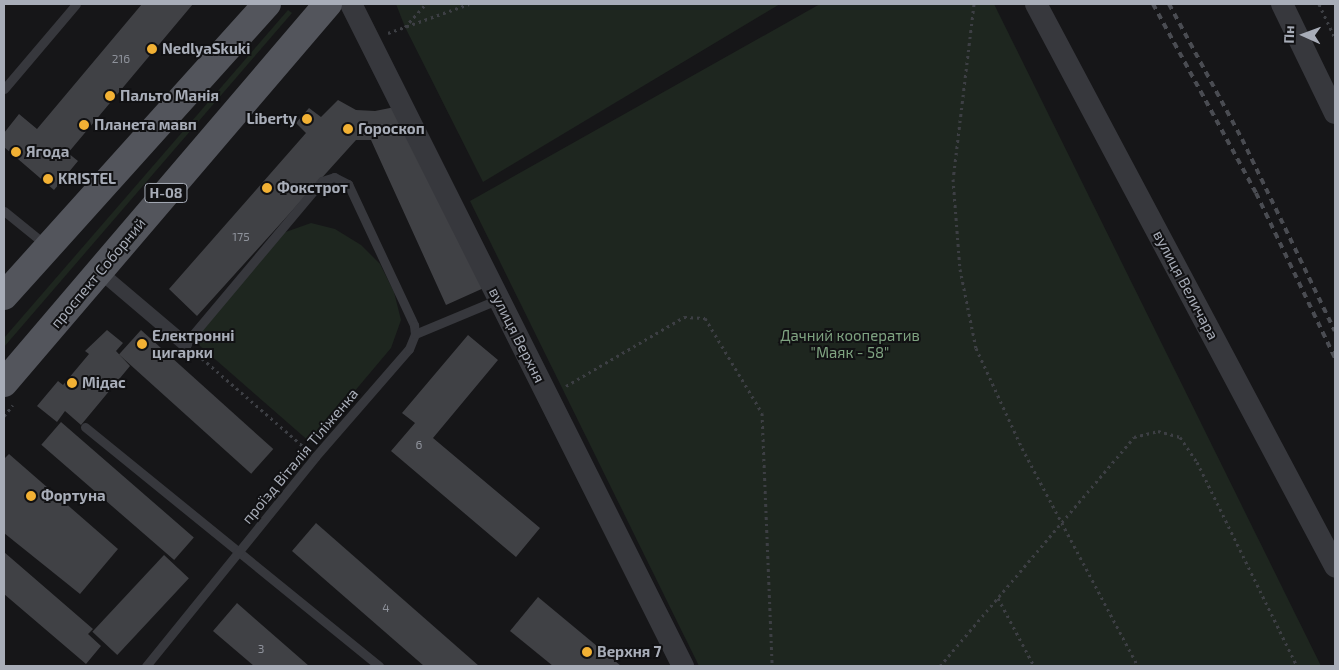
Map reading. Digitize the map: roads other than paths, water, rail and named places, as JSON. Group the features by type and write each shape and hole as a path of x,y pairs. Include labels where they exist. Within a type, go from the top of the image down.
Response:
{"main road":[{"path":"4,296 266,4"},
{"name":"проспект Соборний","path":"4,383 328,4"}],"street":[{"name":"вулиця Верхня","path":"351,4 683,666"},
{"name":"вулиця Величара","path":"1036,4 1335,566"},
{"path":"1282,4 1335,113"},
{"path":"99,271 185,344"}],"lane":[{"path":"4,89 76,4"},
{"path":"185,344 322,181 334,177 348,184 414,324 415,334 499,299"},
{"path":"4,211 47,246"},
{"name":"проїзд Віталія Тіліженка","path":"146,666 315,456 409,349 415,334"},
{"path":"85,427 237,554 379,666"}],"railway":[{"path":"1153,4 1256,193 1335,358"},
{"path":"1169,4 1242,139 1335,331"}],"place":[{"name":"NedlyaSkuki","path":"152,49"},
{"name":"Пальто Манія","path":"110,96"},
{"name":"Liberty","path":"307,119"},
{"name":"Планета мавп","path":"84,125"},
{"name":"Гороскоп","path":"348,129"},
{"name":"Ягода","path":"16,152"},
{"name":"KRISTEL","path":"48,179"},
{"name":"Фокстрот","path":"267,188"},
{"name":"Електронні цигарки","path":"142,344"},
{"name":"Мідас","path":"72,383"},
{"name":"Фортуна","path":"31,496"},
{"name":"Верхня 7","path":"587,652"}],"park label":[{"name":"Дачний кооператив \"Маяк - 58\"","path":"850,344"}]}
